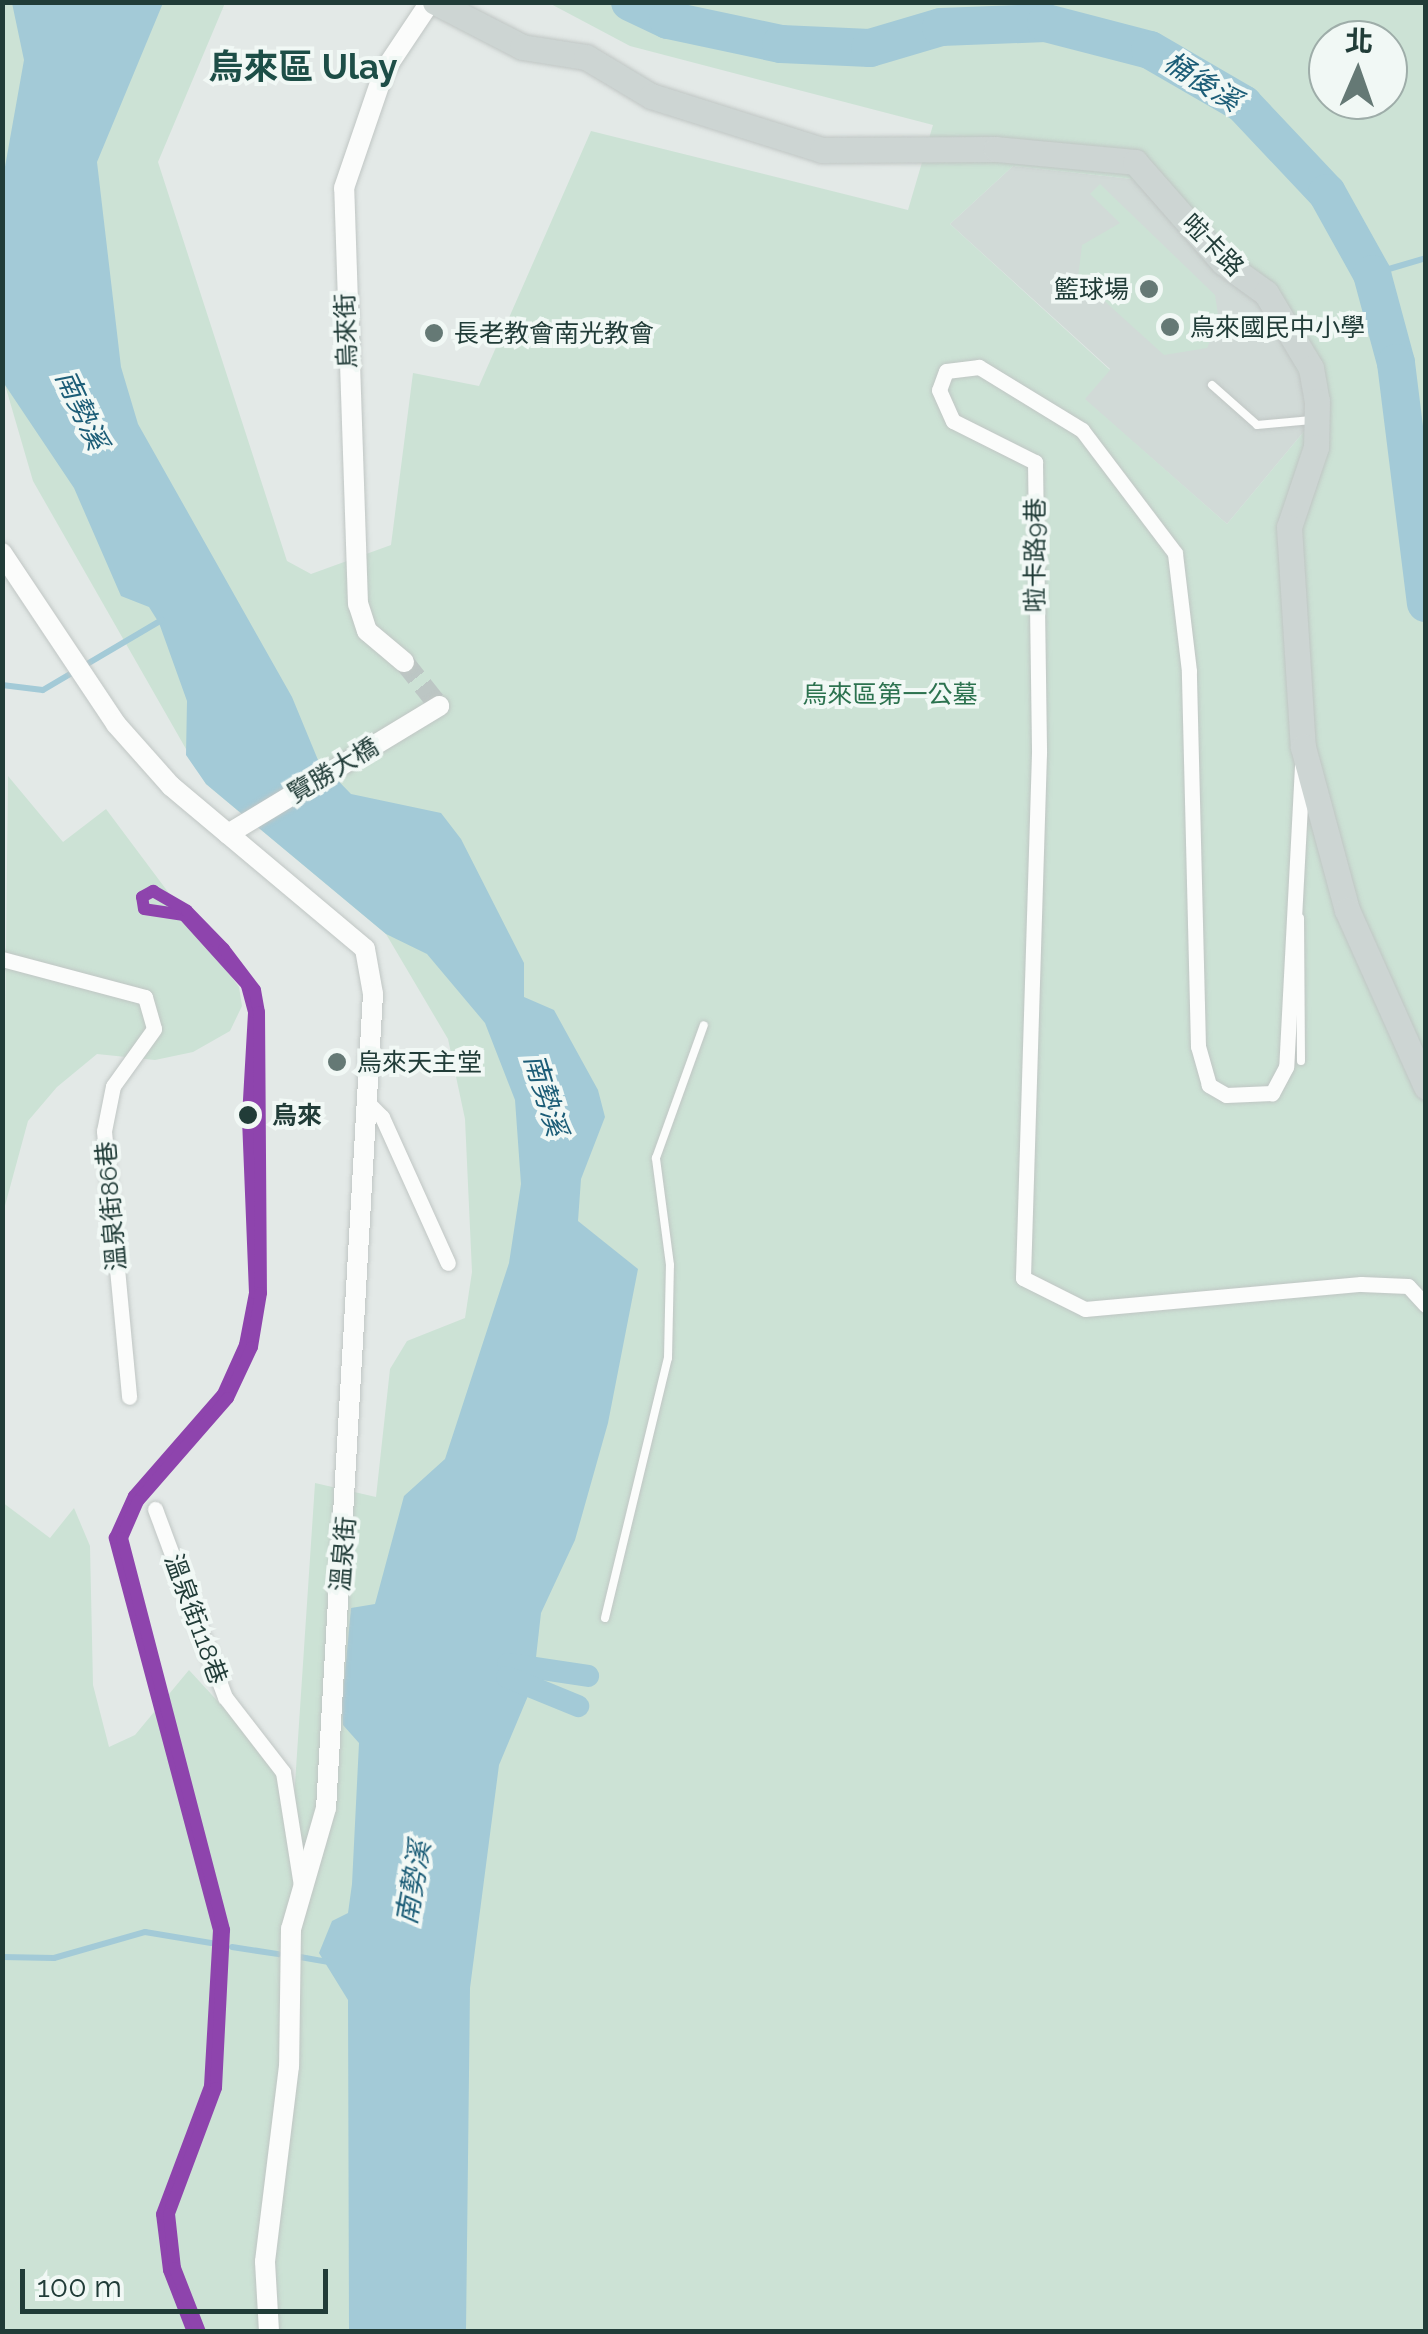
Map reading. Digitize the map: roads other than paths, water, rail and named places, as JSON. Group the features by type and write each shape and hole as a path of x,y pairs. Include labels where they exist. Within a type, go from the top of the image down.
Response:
{"main road":[{"name":"啦卡路","path":"432,2 522,48 586,56 651,96 822,150 996,149 1135,162 1223,262 1266,293 1311,368 1317,421 1289,527 1304,747 1348,910 1426,1087"}],"street":[{"name":"烏來街","path":"404,662 367,631 358,604 344,188 384,71 432,2"},
{"name":"啦卡路9巷","path":"1304,747 1293,864 1286,1068 1272,1093 1226,1095 1209,1085 1198,1046 1190,690 1174,553 1082,430 1038,395 957,362 939,390 953,421 1034,462 1037,922 1023,1278 1085,1309 1361,1284 1408,1286 1426,1305"},
{"name":"溫泉街","path":"2,553 116,724 228,834 365,949 373,994 326,1808 302,1890 272,2153 269,2332"},
{"name":"覽勝大橋","path":"228,834 439,706"},
{"name":"溫泉街86巷","path":"2,958 145,996 150,1012 154,1028 113,1086 104,1131 129,1397"},
{"path":"365,1100 382,1117 448,1263"},
{"name":"溫泉街118巷","path":"155,1509 225,1697 283,1772 302,1890"}],"lane":[{"path":"1212,385 1258,425 1317,421"},
{"path":"1293,864 1301,1061"},
{"path":"605,1618 668,1358 670,1265 656,1158 704,1025"}],"water":[{"name":"南勢溪","path":"12,3 163,3 97,162 121,367 138,424 292,697 318,760 351,794 441,813 461,839 524,963 524,997 554,1010 598,1090 605,1117 581,1179 578,1221 638,1269 608,1423 575,1540 541,1613 533,1684 499,1765 470,1988 466,2331 349,2331 348,2000 319,1953 332,1921 348,1913 352,1884 359,1743 343,1725 342,1705 351,1608 375,1604 404,1496 445,1459 509,1263 521,1184 515,1100 485,1023 427,954 386,934 206,784 186,755 187,701 159,623 149,607 121,596 74,488 5,385 3,178 24,60"}],"waterway":[{"name":"桶後溪","path":"630,2 668,20 781,44 870,48 941,27 1046,23 1150,50 1243,104 1327,193 1372,274 1396,363 1426,603"},
{"path":"1372,274 1426,258"},
{"path":"2,685 43,690 162,620"},
{"path":"508,1664 588,1676"},
{"path":"507,1677 578,1706"},
{"path":"2,1957 54,1958 145,1932 211,1943"},
{"path":"232,1947 278,1954"},
{"path":"300,1957 328,1962"}],"tunnel":[{"path":"404,662 439,706"}],"place":[{"name":"籃球場","path":"1149,289"},
{"name":"烏來國民中小學","path":"1170,327"},
{"name":"長老教會南光教會","path":"434,333"},
{"name":"烏來天主堂","path":"337,1062"},
{"name":"烏來","path":"248,1115"}],"district":[{"name":"烏來區 Ulay","path":"303,67"}],"park label":[{"name":"烏來區第一公墓","path":"890,694"}]}
